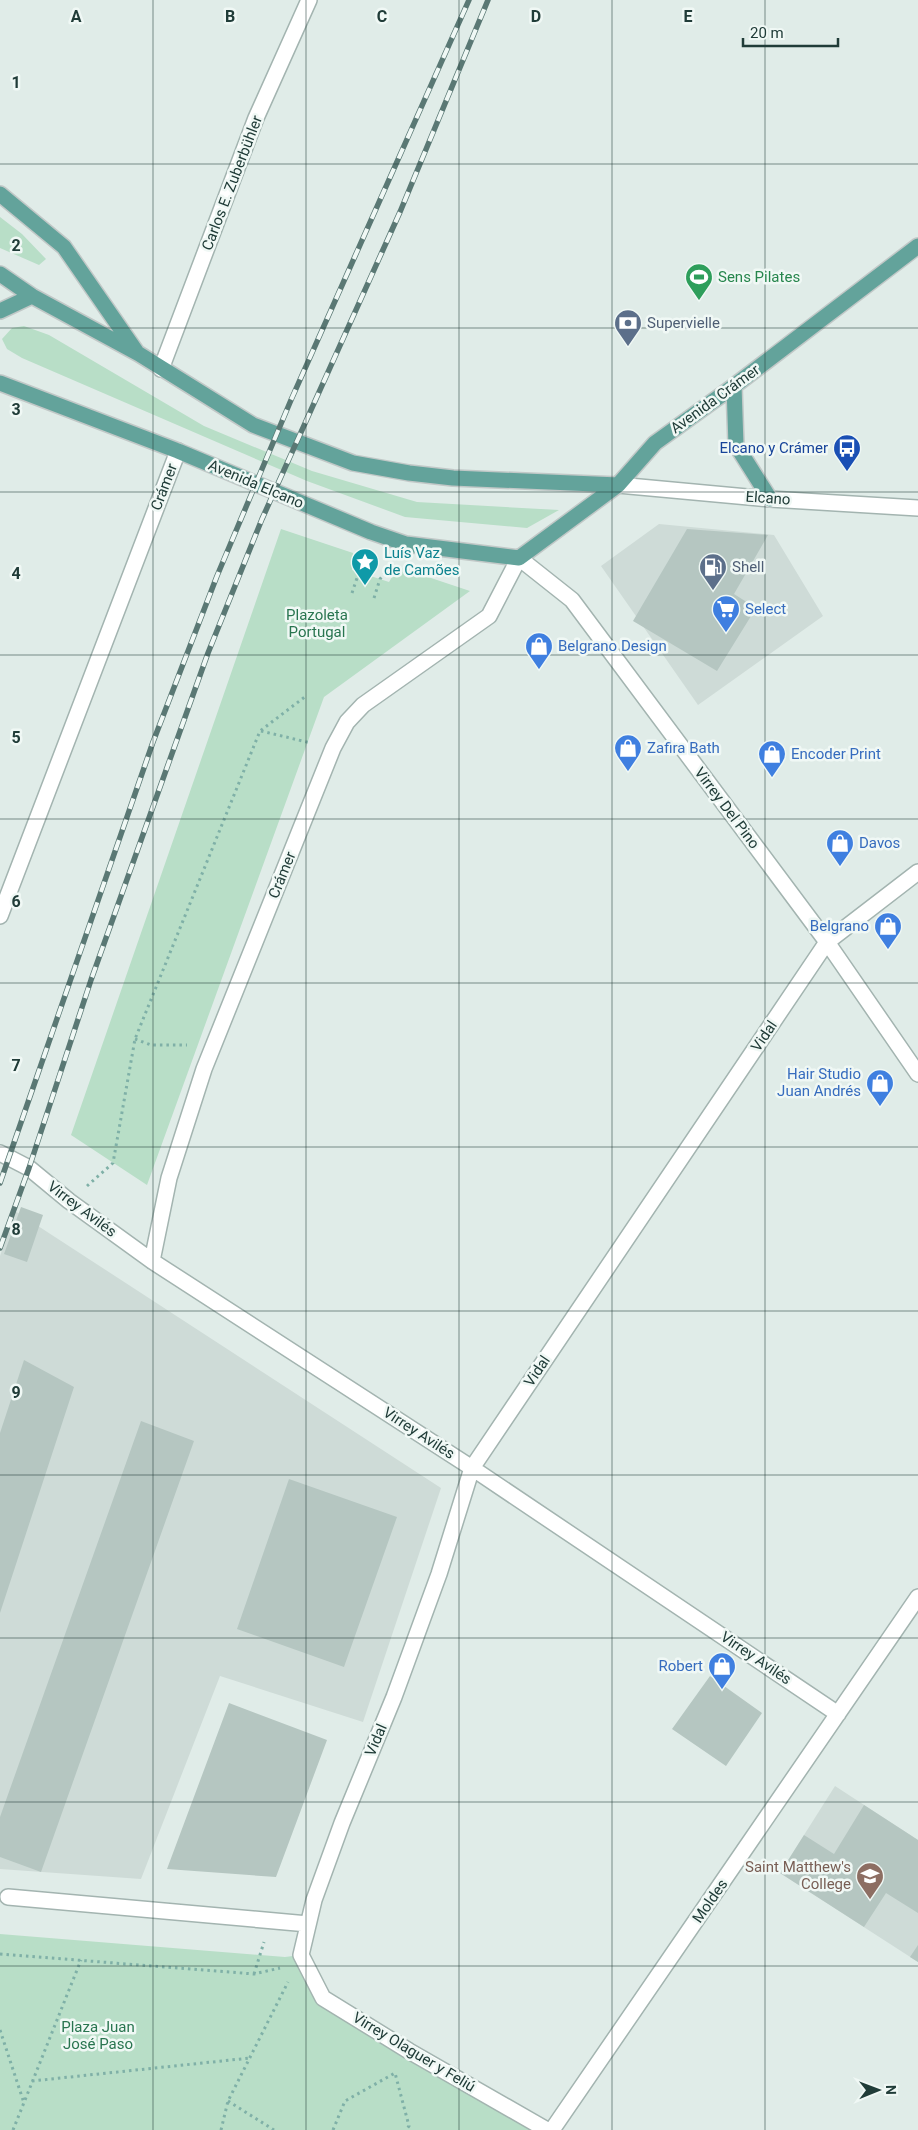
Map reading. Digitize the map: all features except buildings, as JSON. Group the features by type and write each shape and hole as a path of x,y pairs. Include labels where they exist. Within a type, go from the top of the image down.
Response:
{"main road":[{"path":"0,194 64,247 139,354"},
{"name":"Avenida Crámer","path":"519,558 618,486 656,443 918,246"},
{"path":"0,274 32,296 139,354 253,425 353,463 409,474 453,478 618,486"},
{"path":"0,311 32,296"},
{"name":"Avenida Elcano","path":"0,383 178,451 371,532 406,544 519,558"},
{"path":"734,386 736,445 770,499"}],"street":[{"name":"Carlos E. Zuberbühler","path":"161,369 256,118 309,0"},
{"name":"Crámer","path":"0,916 178,451"},
{"name":"Elcano","path":"618,486 770,499 918,508"},
{"name":"Crámer","path":"152,1261 169,1178 204,1069 333,748 347,722 363,705 489,616 519,558"},
{"name":"Virrey Del Pino","path":"519,558 572,600 827,942 918,1074"},
{"name":"Vidal","path":"299,1959 314,1900 342,1823 394,1697 436,1582 472,1468 827,942 918,872"},
{"name":"Virrey Avilés","path":"0,1153 29,1168 69,1201 152,1261 472,1468 838,1714"},
{"name":"Moldes","path":"552,2130 918,1597"},
{"path":"8,1897 308,1924"},
{"name":"Virrey Olaguer y Feliú","path":"299,1959 323,1998 409,2051 547,2130"}],"path":[{"path":"352,593 360,572"},
{"path":"374,598 380,579"},
{"path":"69,1201 114,1163 135,1039 260,731 306,696"},
{"path":"260,731 333,748"},
{"path":"135,1039 151,1045 189,1045"},
{"path":"254,1974 271,1920"},
{"path":"0,1954 254,1974 299,1959"},
{"path":"221,2130 228,2101 299,1959"},
{"path":"13,2130 81,1960"},
{"path":"0,2030 24,2103"},
{"path":"32,2081 250,2058"},
{"path":"333,2130 345,2101 394,2073 409,2126 406,2130"},
{"path":"228,2101 274,2130"}],"shaded area":[{"name":"Shell","path":"659,524 774,535 823,616 698,705 601,566"},
{"path":"15,1211 441,1488 363,1722 220,1676 141,1879 0,1869 0,1256"},
{"name":"Saint Matthew's College","path":"835,1786 918,1840 918,1962 780,1873"}],"green space":[{"path":"0,217 22,234 46,259 39,265 0,248"},
{"path":"24,326 49,335 204,426 312,471 417,502 559,510 527,528 405,517 307,481 22,358 7,349 2,339 12,328"},
{"name":"Plazoleta Portugal","path":"281,529 353,553 352,570 389,582 398,567 470,591 324,697 147,1185 71,1135"},
{"name":"Plaza Juan José Paso","path":"0,1934 285,1957 301,1955 323,1998 547,2130 0,2130"}],"railway":[{"path":"0,1183 153,742 217,576 291,400 469,0"},
{"path":"0,1248 29,1168 91,980 208,653 262,519 400,212 488,0"}],"place":[{"name":"Sens Pilates","path":"699,301"},
{"name":"Supervielle","path":"628,347"},
{"name":"Elcano y Crámer","path":"847,472"},
{"name":"Luís Vaz de Camões","path":"365,586"},
{"name":"Shell","path":"713,591"},
{"name":"Select","path":"726,633"},
{"name":"Belgrano Design","path":"539,670"},
{"name":"Zafira Bath","path":"628,772"},
{"name":"Encoder Print","path":"772,778"},
{"name":"Davos","path":"840,867"},
{"name":"Belgrano","path":"888,950"},
{"name":"Hair Studio Juan Andrés","path":"880,1107"},
{"name":"Robert","path":"722,1690"},
{"name":"Saint Matthew's College","path":"870,1900"}]}
